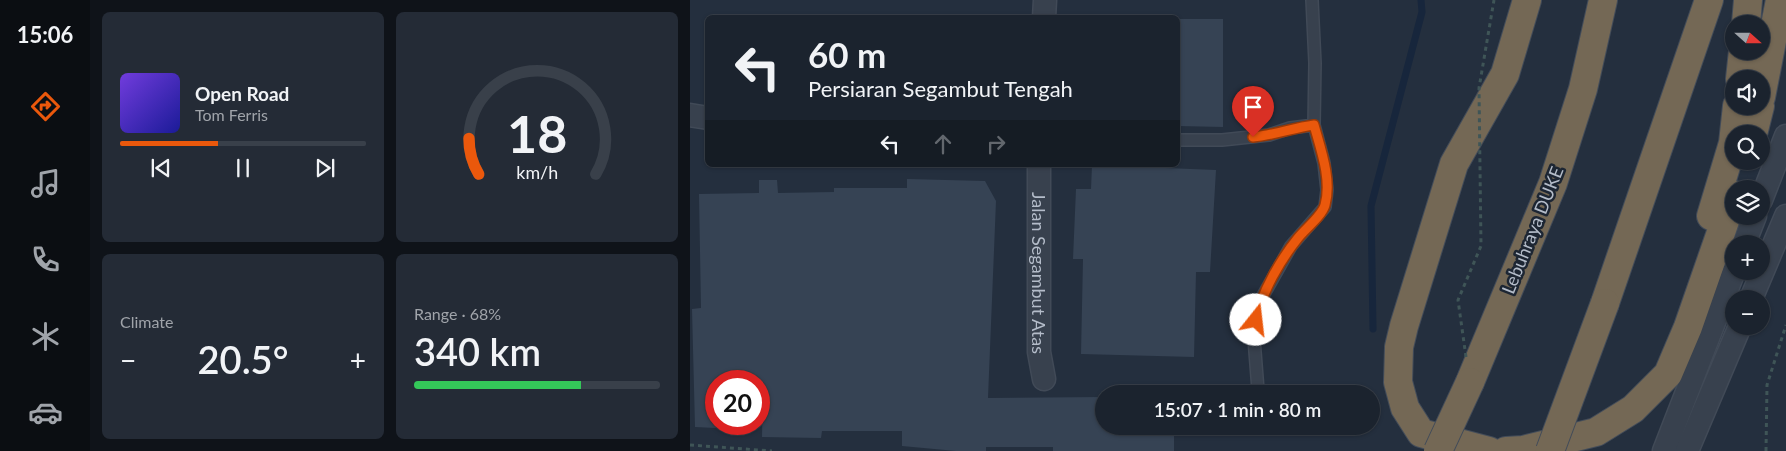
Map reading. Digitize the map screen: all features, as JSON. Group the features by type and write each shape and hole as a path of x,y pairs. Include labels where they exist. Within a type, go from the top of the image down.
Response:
{"highway":[{"path":"1446,451 1430,442 1405,408 1398,382 1399,347 1454,164 1505,74 1527,0"},
{"name":"Lebuhraya DUKE","path":"1430,442 1470,382 1523,251 1553,184 1583,89 1603,0"},
{"path":"1550,451 1605,303 1710,0"},
{"path":"1747,15 1748,0"},
{"path":"1766,70 1780,0"},
{"path":"1596,432 1627,408 1640,394 1659,365 1681,312 1705,238 1732,143 1736,115"},
{"path":"1506,451 1523,450 1596,432 1633,409 1668,374 1688,328 1725,220"},
{"path":"1430,442 1489,451"}],"street":[{"path":"1044,15 1045,0"},
{"path":"690,116 705,118"},
{"path":"1769,180 1786,136"},
{"name":"Jalan Segambut Atas","path":"1039,167 1039,352 1044,369 1044,379"},
{"path":"1756,290 1786,216"},
{"path":"1664,451 1730,280"},
{"path":"1687,451 1736,335"}],"lane":[{"path":"1258,385 1254,339 1260,301 1291,246 1325,207 1328,190 1314,125 1312,0"},
{"path":"1180,140 1222,140 1269,135 1290,128 1314,125"}],"path":[{"path":"1470,382 1458,300 1481,246 1479,88 1494,0"},
{"path":"1766,451 1767,385 1786,325"},
{"path":"690,445 772,451"}],"building":[{"path":"1180,19 1223,19 1223,127 1180,126"},
{"path":"1092,167 1216,170 1210,272 1196,272 1194,357 1081,354 1083,259 1073,259 1076,189 1091,189"},
{"path":"907,179 985,181 996,201 988,398 1095,397 1095,435 1174,435 1174,451 1053,451 1053,447 986,447 986,451 956,451 902,446 902,431 822,431 821,438 762,437 762,435 770,435 770,370 705,370 705,427 695,427 692,309 701,308 699,194 759,193 759,180 777,180 778,193 834,192 834,188 907,188"}],"waterway":[{"path":"1373,329 1371,206 1422,12 1421,0"}],"route":[{"path":"1253,137 1269,135 1290,128 1314,125 1324,163 1328,190 1325,207 1291,246 1260,301 1256,320"}]}
